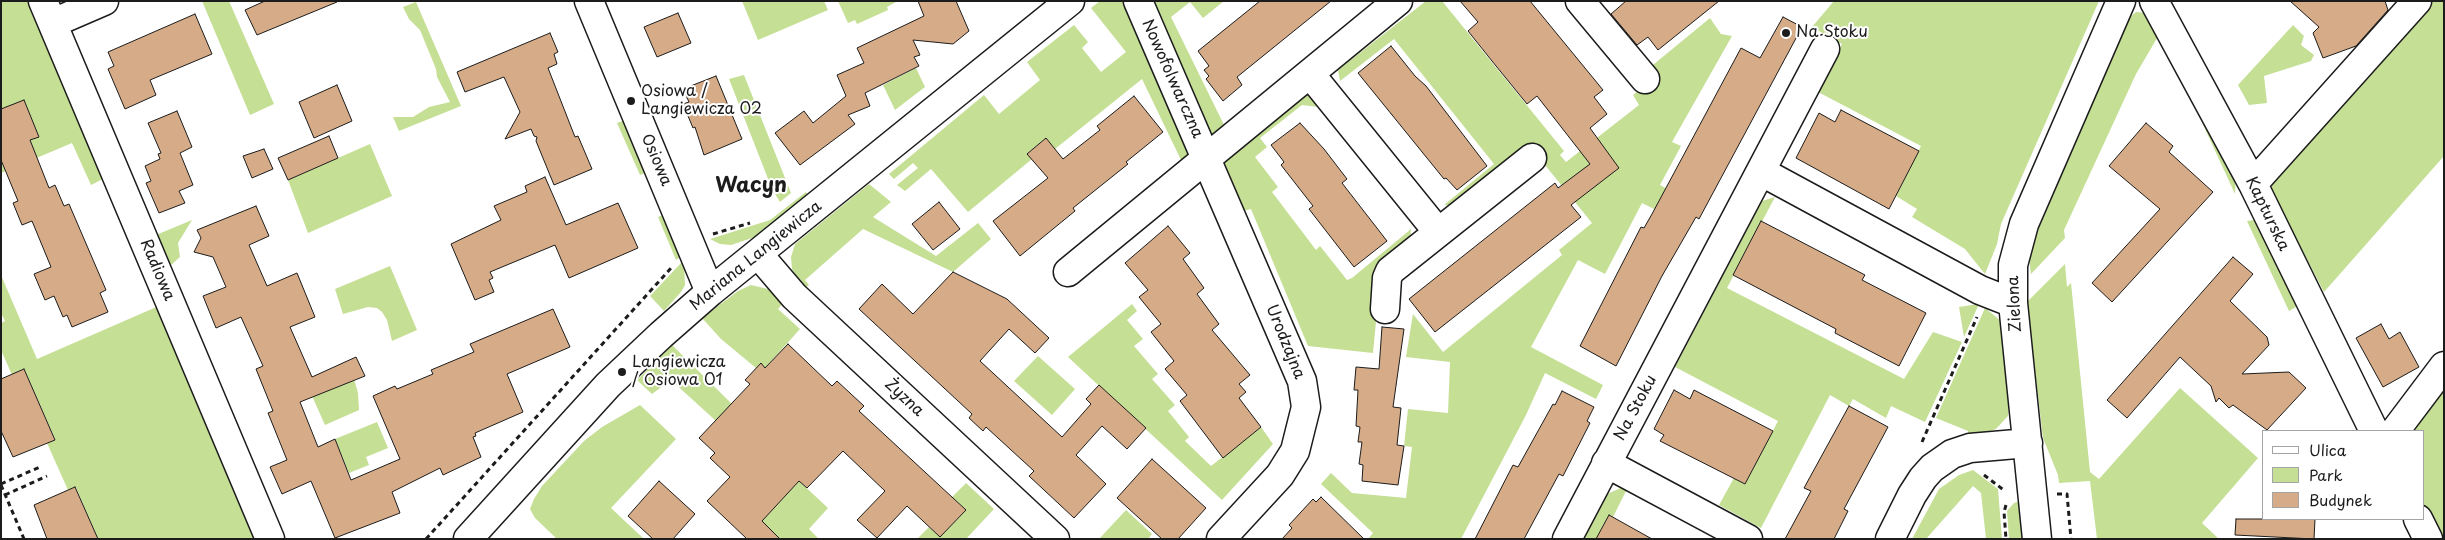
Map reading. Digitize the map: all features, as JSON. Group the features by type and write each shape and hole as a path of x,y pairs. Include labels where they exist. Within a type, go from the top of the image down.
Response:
{"street":[{"path":"48,12 104,1"},
{"name":"Osiowa","path":"589,1 710,292"},
{"name":"Mariana Langiewicza","path":"468,539 608,385 710,292 1070,1"},
{"name":"Nowofolwarczna","path":"1138,1 1207,158"},
{"path":"1068,272 1311,75 1398,1"},
{"path":"1580,1 1645,79"},
{"name":"Zielona","path":"2037,539 2013,303 2013,265 2024,224 2121,1"},
{"name":"Kapturska","path":"2154,1 2253,184 2374,430"},
{"path":"2253,184 2417,1"},
{"name":"Radiowa","path":"48,12 270,539"},
{"name":"Na Stoku","path":"1567,539 1762,172 1825,49"},
{"path":"1311,75 1438,232"},
{"name":"Urodzajna","path":"1207,158 1302,380 1306,407 1295,451 1286,466 1220,539"},
{"path":"1385,309 1387,278 1390,271 1532,158"},
{"path":"1762,172 1980,290 2013,303"},
{"name":"Żyzna","path":"758,254 794,296 1055,539"},
{"path":"2396,430 2444,366"},
{"path":"1890,539 1912,495 1932,468 1952,454 1970,448 2028,442"},
{"path":"1606,464 1748,539"},
{"path":"2418,520 2428,539"}],"path":[{"path":"24,539 1,485 42,466"},
{"path":"1982,473 2008,494"},
{"path":"5,495 47,476"},
{"path":"2006,503 2004,512 2006,539"}],"green space":[{"path":"1,1 34,1 107,177 91,185 72,143 1,173"},
{"path":"202,1 229,1 274,104 250,115"},
{"path":"742,1 824,1 828,10 758,40"},
{"path":"838,1 896,2 887,7 888,10 857,24 855,20 848,23"},
{"path":"1100,1 1122,1 1128,6 1189,154 1187,161 1181,160 1142,79 1055,149 1046,138 1028,153 1032,159 968,212 931,169 905,191 897,185 918,168 913,163 894,179 889,174 984,95 999,114 1040,80 1027,62 1074,25 1088,42 1082,48 1101,72 1126,52 1091,8"},
{"path":"1152,1 1224,1 1203,18 1190,2 1171,17 1225,127 1219,136 1209,133"},
{"path":"1426,1 1442,1 1564,151 1560,155 1566,162 1639,105 1633,95 1655,78 1648,69 1710,18 1721,34 1732,36 1672,142 1681,146 1660,185 1698,206 1688,226 1642,203 1605,274 1578,260 1531,347 1603,385 1596,399 1545,373 1526,415 1461,539 1368,539 1373,533 1321,484 1331,473 1352,493 1406,498 1412,447 1404,446 1408,409 1448,413 1450,362 1406,357 1413,314 1443,352 1562,255 1559,250 1592,223 1532,149 1459,206 1444,205 1494,164 1394,39 1340,81 1338,70"},
{"path":"1834,1 2099,1 2001,224 1997,244 1985,274 1965,249 1912,217 1917,209 1896,196 1921,146 1818,92 1842,44 1812,27"},
{"path":"2428,1 2444,1 2444,156 2324,292 2268,184"},
{"path":"416,2 461,106 399,131 393,117 413,117 429,107 450,102 437,77 436,69 420,30 409,19 403,7"},
{"path":"2136,12 2146,13 2160,33 2136,74 2064,230 2065,238 2031,274 2029,259 2033,242 2130,17"},
{"path":"2293,25 2304,36 2301,45 2314,55 2311,61 2264,76 2267,103 2249,105 2238,85"},
{"path":"916,68 925,87 895,110 883,85"},
{"path":"744,75 791,193 780,202 772,189 729,79"},
{"path":"1302,95 1308,95 1321,102 1318,107 1302,105 1260,138 1267,147 1255,157 1278,187 1272,192 1316,250 1320,246 1347,280 1352,278 1411,229 1410,246 1381,269 1373,353 1308,346 1251,209 1243,211 1223,165 1225,158"},
{"path":"2199,102 2236,174 2235,194 2194,105"},
{"path":"625,120 648,172 640,175 617,123"},
{"path":"370,144 392,196 308,233 288,180"},
{"path":"869,184 891,202 873,217 936,256 978,223 991,239 953,272 863,229 805,280 809,285 804,289 792,269 791,257 795,244"},
{"path":"806,192 809,197 758,236 731,245 720,244 710,239 770,220"},
{"path":"1775,197 1727,288 1904,379 1933,332 1962,342 1925,422 1891,406 1886,418 1853,399 1849,406 1830,395 1761,528 1719,505 1734,478 1745,484 1778,421 1675,367 1762,201"},
{"path":"665,214 682,256 676,260 658,217"},
{"path":"192,220 178,243 180,257 170,266 156,235"},
{"path":"2254,220 2261,224 2301,304 2289,311 2247,221"},
{"path":"684,262 685,285 664,311 650,296"},
{"path":"2065,264 2067,287 2071,283 2090,472 2099,479 2180,388 2258,458 2202,523 2219,539 2097,539 2090,481 2059,483 2058,475 2043,438 2027,302"},
{"path":"390,266 417,330 392,341 387,320 382,312 377,308 368,307 343,314 335,289"},
{"path":"1,275 37,359 161,305 260,539 98,539 76,488 68,490 47,443 55,439 24,369 12,375 1,350 1,323 5,321 1,313"},
{"path":"751,285 768,289 783,303 778,309 800,329 765,368 761,363 756,368 721,339 702,318 738,291"},
{"path":"1132,304 1137,311 1127,320 1143,339 1134,346 1158,374 1152,379 1175,405 1168,411 1189,437 1185,441 1211,466 1261,427 1273,444 1222,500 1068,357"},
{"path":"1979,304 1964,337 1959,307"},
{"path":"1985,308 2000,320 2009,409 2008,416 1996,429 1968,439 1968,431 1936,418"},
{"path":"672,345 732,404 716,421 671,380 652,394 637,380"},
{"path":"1038,356 1075,389 1052,415 1014,381"},
{"path":"354,379 358,393 359,410 325,425 312,396"},
{"path":"2444,388 2444,539 2442,539 2425,507 2425,430 2408,430"},
{"path":"640,405 676,439 611,508 644,539 557,539 535,518 530,509 542,486 584,441 602,427"},
{"path":"377,422 388,448 366,457 369,465 349,473 335,439"},
{"path":"1973,470 1998,489 2002,539 1986,539 1981,493 1973,486 1926,539 1912,539 1939,489 1959,475"},
{"path":"799,481 828,508 809,529 819,539 780,539 762,521"},
{"path":"966,483 994,509 966,539 917,539 929,527 940,537 966,510 952,497"},
{"path":"1623,487 1627,489 1613,517 1609,516 1596,539 1584,539 1607,494"},
{"path":"2020,501 2024,539 2009,539 2007,511 2014,503"},
{"path":"1126,510 1152,534 1148,539 1099,539"}],"building":[{"path":"265,1 337,2 257,35 245,10"},
{"path":"918,1 956,1 969,31 953,44 913,40 920,55 914,57 919,66 865,93 870,106 848,115 855,124 800,165 775,133 804,111 813,123 846,96 837,75 864,63 857,48 924,16"},
{"path":"1260,1 1331,1 1237,77 1242,85 1223,101 1206,79 1209,76 1204,70 1209,66 1198,51"},
{"path":"1460,1 1530,1 1603,90 1594,97 1607,114 1590,128 1619,168 1571,205 1581,217 1435,332 1409,299 1555,183 1558,188 1590,164 1537,96 1527,104 1468,31 1478,22"},
{"path":"1626,1 1719,1 1658,50 1648,37 1637,45 1611,14"},
{"path":"2290,1 2385,1 2388,10 2356,46 2323,58 2313,33 2319,27"},
{"path":"678,13 691,43 657,57 644,27"},
{"path":"195,14 212,54 150,80 156,95 125,109 108,69 114,66 108,52"},
{"path":"1783,17 1802,27 1699,219 1696,217 1662,276 1616,366 1580,346 1641,227 1644,228 1652,214 1741,48 1760,58"},
{"path":"550,33 558,52 554,54 557,64 548,68 575,137 578,136 592,169 554,185 536,141 537,137 534,136 531,129 505,139 520,112 504,77 465,92 457,72"},
{"path":"1391,46 1415,76 1426,86 1487,166 1457,190 1446,178 1444,179 1358,73"},
{"path":"716,76 742,139 704,155 695,127 693,128 683,104 689,102 683,89"},
{"path":"337,85 352,121 314,138 299,102"},
{"path":"1134,96 1163,132 1126,162 1128,164 1073,208 1075,211 1020,256 993,221 1048,178 1027,154 1046,138 1063,159 1100,130 1097,126"},
{"path":"24,100 39,137 30,140 49,188 55,185 64,206 69,204 106,290 100,293 108,312 72,327 67,315 63,317 54,296 45,300 34,274 51,267 32,221 22,225 13,203 18,201 1,160 1,109"},
{"path":"1841,110 1919,151 1889,209 1796,158 1819,113 1835,122"},
{"path":"177,111 192,147 180,153 193,185 179,191 185,203 159,213 146,183 151,181 145,166 160,159 158,154 161,153 148,123"},
{"path":"1300,123 1324,149 1347,179 1342,183 1387,241 1354,267 1309,209 1313,206 1281,165 1284,162 1271,145"},
{"path":"2146,123 2173,146 2169,152 2213,192 2112,302 2092,283 2160,209 2109,166"},
{"path":"329,136 338,158 288,180 278,158"},
{"path":"264,149 273,169 252,178 243,156"},
{"path":"545,177 566,225 618,203 638,248 569,278 555,245 490,272 493,278 489,280 494,292 475,300 451,244 501,220 494,206 527,192 525,186"},
{"path":"939,202 960,229 933,250 912,224"},
{"path":"256,206 269,236 249,245 267,286 297,273 315,317 290,327 312,377 356,357 365,376 300,402 318,447 335,439 351,480 400,459 373,396 395,386 397,389 433,374 431,370 474,352 470,344 553,309 570,347 507,374 523,412 475,433 476,436 473,437 481,457 443,475 440,468 392,492 400,513 335,538 311,481 282,494 270,467 287,460 268,413 273,411 256,369 263,366 241,317 216,328 203,296 226,287 213,257 194,252 201,238 197,230"},
{"path":"1761,221 1865,275 1862,280 1926,313 1899,366 1835,333 1836,329 1733,275"},
{"path":"1168,226 1190,253 1183,259 1204,288 1197,294 1219,324 1212,330 1250,375 1239,384 1246,392 1239,398 1261,427 1223,458 1180,401 1187,395 1165,369 1174,361 1151,332 1161,324 1139,297 1148,290 1125,263"},
{"path":"2233,257 2253,274 2230,301 2267,337 2269,345 2242,374 2289,372 2306,388 2267,430 2233,405 2229,408 2219,398 2216,402 2211,386 2180,357 2127,418 2107,400"},
{"path":"953,272 1007,299 1049,338 1035,353 1009,329 980,361 1062,437 1091,404 1086,399 1099,385 1146,428 1127,449 1102,426 1076,455 1106,484 1074,518 1029,476 1034,471 986,427 983,431 969,418 972,414 859,309 882,284 913,314"},
{"path":"2381,324 2389,339 2400,332 2419,367 2383,387 2356,338"},
{"path":"1382,327 1404,329 1393,407 1401,408 1397,445 1404,446 1398,485 1362,481 1363,465 1359,464 1362,442 1358,442 1360,427 1356,426 1358,390 1354,390 1356,367 1379,369"},
{"path":"788,344 832,386 837,381 864,406 859,411 966,510 940,537 907,506 877,538 857,520 885,491 843,451 807,488 799,481 762,521 780,539 747,539 707,501 730,477 710,458 715,453 699,438 750,384 745,380 761,363 765,368"},
{"path":"24,369 55,440 13,457 1,431 1,379"},
{"path":"1674,390 1690,399 1694,390 1773,431 1745,484 1660,441 1664,435 1654,429"},
{"path":"1562,391 1594,407 1587,421 1590,423 1563,476 1559,474 1524,539 1475,539 1513,465 1518,467"},
{"path":"1849,406 1888,427 1844,509 1848,511 1834,539 1785,539 1811,491 1804,488"},
{"path":"1152,459 1206,508 1178,539 1162,539 1117,498"},
{"path":"659,481 695,514 673,539 653,539 628,516"},
{"path":"75,487 98,539 47,539 34,505"},
{"path":"1321,497 1364,539 1282,539 1292,528 1289,525 1313,499 1316,502"},
{"path":"1609,515 1652,539 1596,539"},
{"path":"2236,519 2315,520 2314,539 2235,535"}],"place":[{"name":"Na Stoku","path":"1786,33"},
{"name":"Osiowa / Langiewicza 02","path":"631,101"},
{"name":"Langiewicza / Osiowa 01","path":"622,372"}],"district":[{"name":"Wacyn","path":"751,186"}]}
